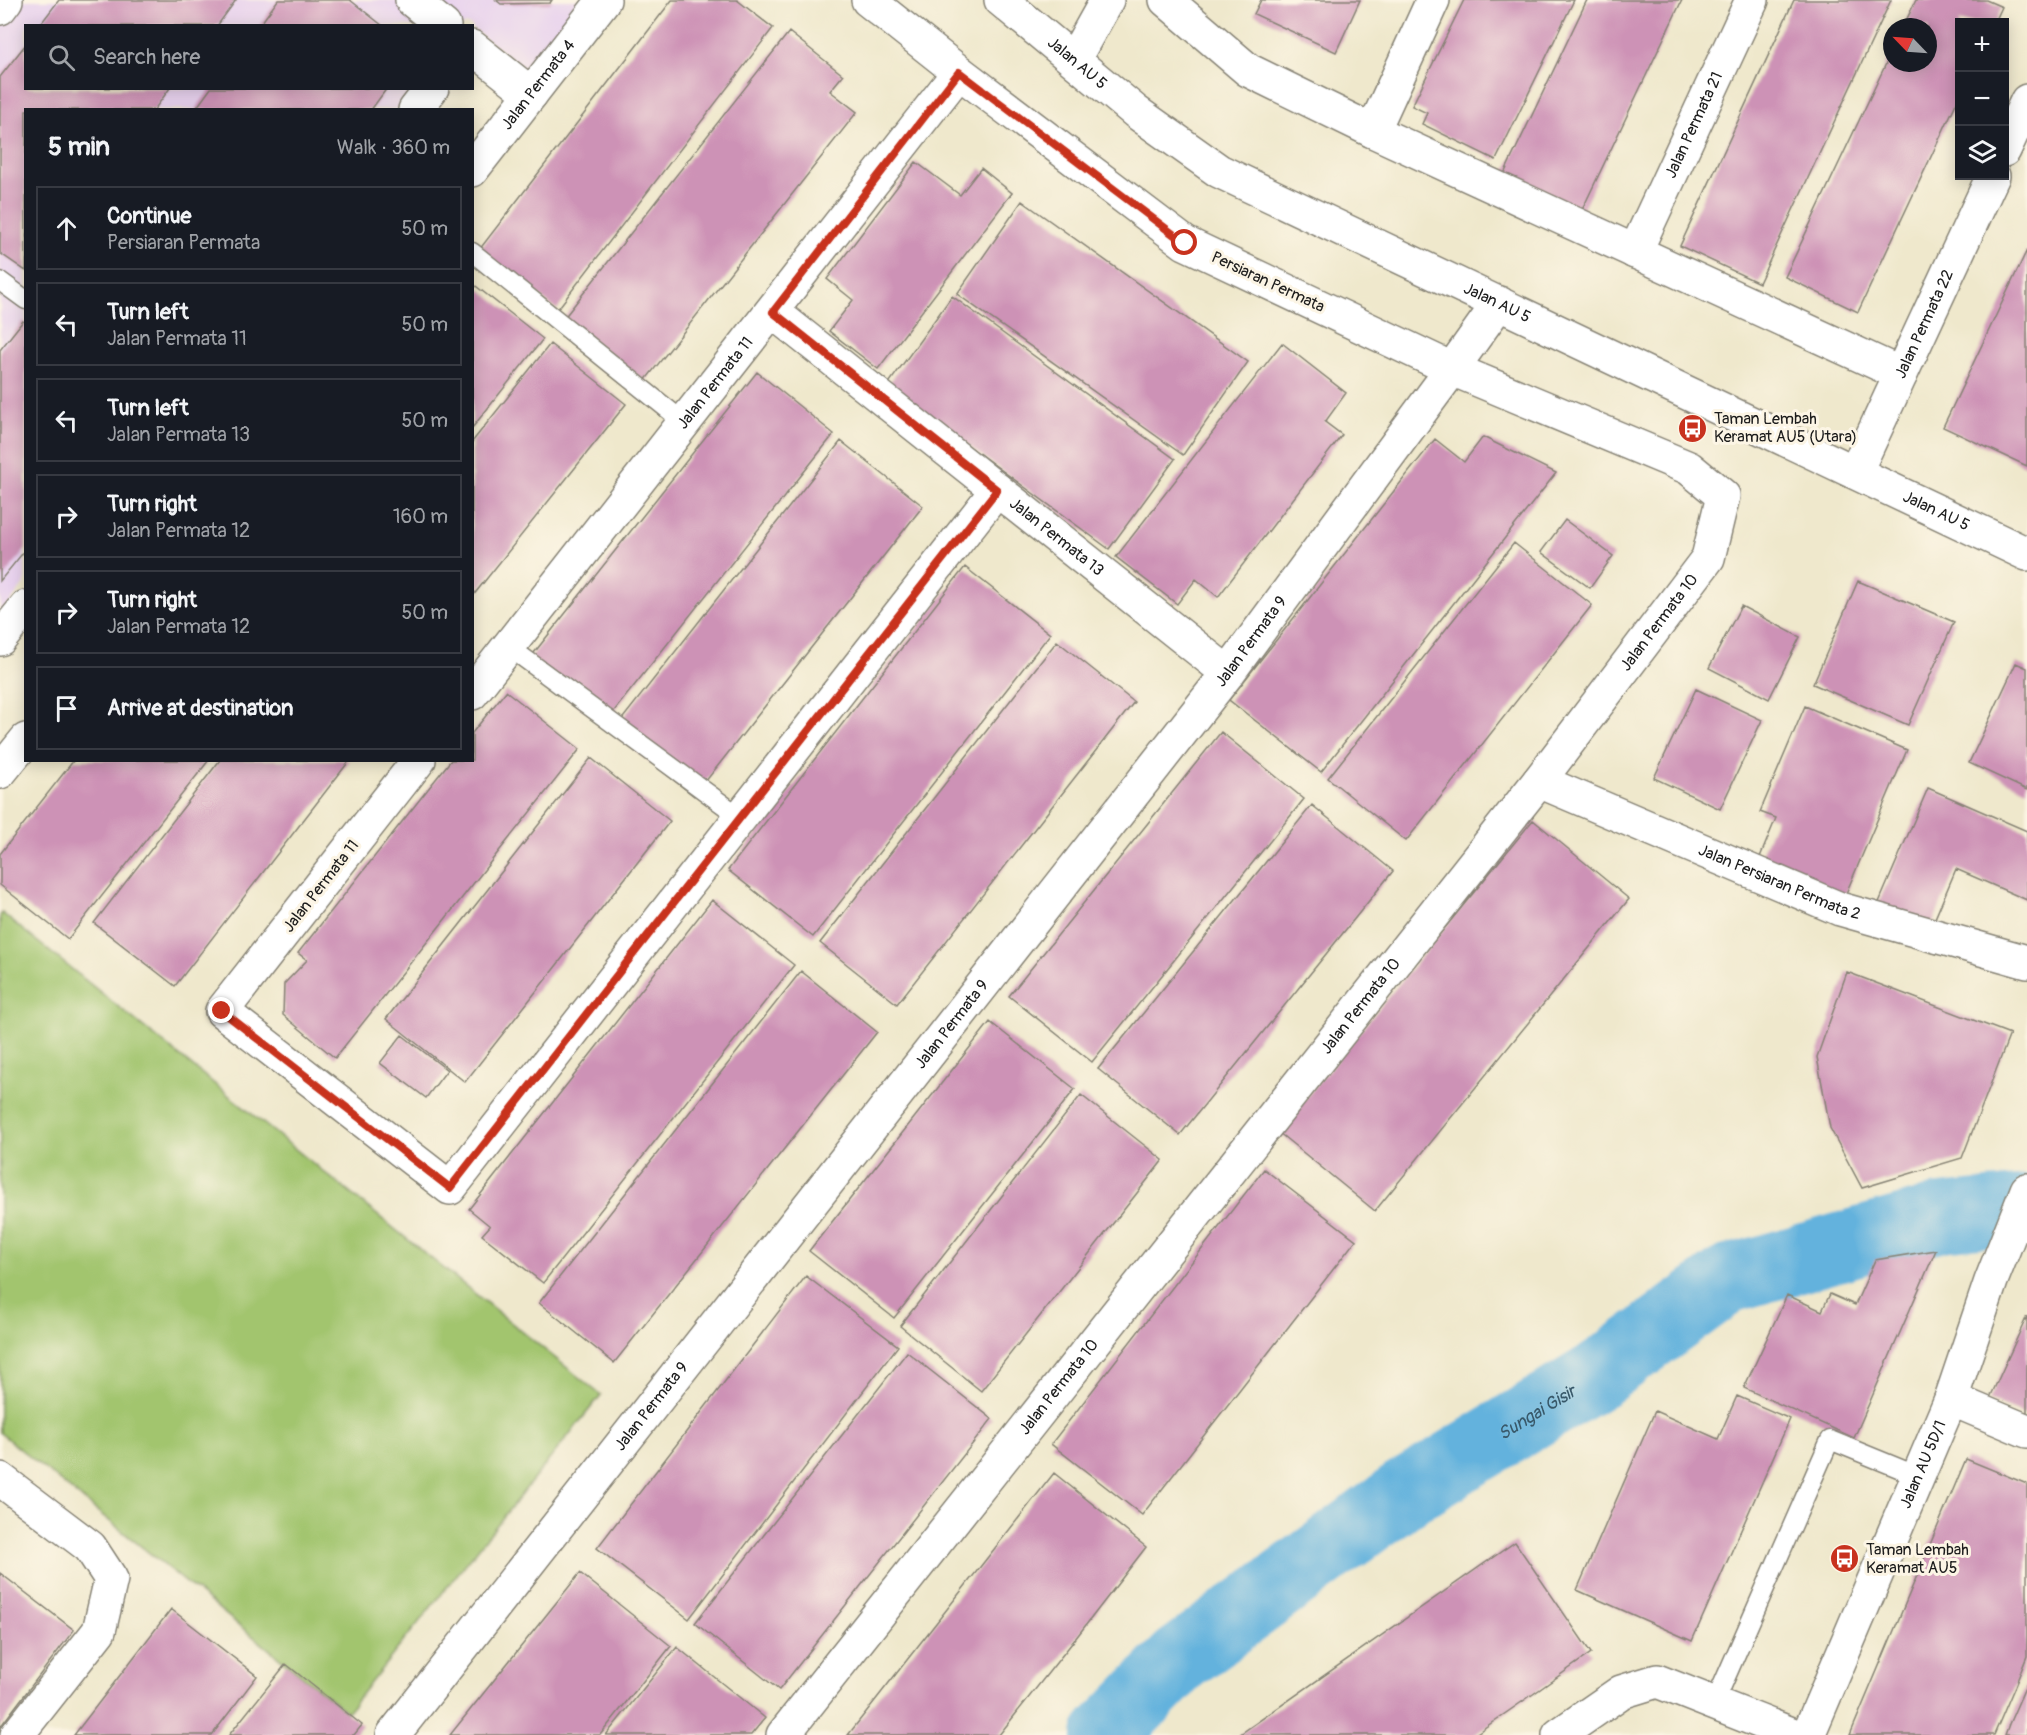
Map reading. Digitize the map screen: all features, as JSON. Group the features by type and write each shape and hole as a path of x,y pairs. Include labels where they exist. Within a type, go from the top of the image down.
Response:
{"street":[{"path":"0,8 6,0"},
{"path":"411,0 441,24"},
{"name":"Jalan Permata 4","path":"474,167 604,0"},
{"name":"Persiaran Permata","path":"868,0 1185,243 1452,369"},
{"name":"Jalan AU 5","path":"1001,0 1136,112 1219,171 2027,554"},
{"path":"1074,59 1107,0"},
{"path":"1166,0 1248,70 1373,132 1901,374"},
{"path":"1373,132 1433,0"},
{"name":"Jalan Permata 21","path":"1635,252 1752,0"},
{"path":"474,49 531,93"},
{"name":"Jalan Permata 11","path":"474,691 959,72"},
{"path":"417,108 430,90"},
{"path":"2009,140 2027,103"},
{"name":"Jalan Permata 22","path":"1856,471 1991,180"},
{"name":"Jalan Permata 9","path":"393,1735 1228,673 1499,303"},
{"name":"Jalan Permata 13","path":"773,312 1228,673"},
{"name":"Jalan Permata 10","path":"783,1735 1539,781 1708,558 1723,496 1689,468 1452,369"},
{"path":"740,817 997,490"},
{"path":"0,639 24,609"},
{"path":"0,772 24,742"},
{"name":"Jalan Permata 11","path":"417,762 222,1011 450,1188 740,817"},
{"name":"Jalan Persiaran Permata 2","path":"1539,781 1840,909 2027,962"},
{"name":"Jalan AU 5D/1","path":"1808,1735 1951,1399 1991,1281 2027,1190"},
{"path":"1951,1399 2027,1431"},
{"path":"0,1479 90,1547 111,1579 99,1631 17,1735"},
{"path":"1558,1735 1621,1692 1657,1681 1794,1735"}],"lane":[{"path":"474,254 686,423"},
{"path":"0,281 24,299"},
{"path":"509,647 740,817"},
{"path":"1715,1702 1830,1440 1918,1476"}],"shaded area":[{"path":"0,0 585,0 529,72 474,30 474,24 24,24 24,90 413,90 399,108 24,108 24,584 0,616"}],"green space":[{"path":"2,913 601,1395 347,1712 0,1433 0,916"}],"building":[{"path":"59,0 236,0 218,24 41,24"},
{"path":"278,0 350,0 380,24 260,24"},
{"path":"496,0 552,0 550,3 501,4"},
{"path":"672,0 737,0 773,28 557,310 479,250"},
{"path":"1261,0 1360,0 1336,52 1254,14"},
{"path":"1464,0 1574,0 1496,160 1422,124 1427,113 1412,106"},
{"path":"1587,0 1682,0 1582,210 1504,174"},
{"path":"1794,0 1891,0 1759,283 1680,246"},
{"path":"1916,0 1986,0 2002,7 1997,18 1955,18 1955,106 1858,312 1785,277 1883,70 1883,72 1937,72 1937,18 1907,18"},
{"path":"789,32 843,75 830,91 857,112 644,382 564,318"},
{"path":"24,47 24,90 169,90 155,108 24,108 24,270 0,253 0,77"},
{"path":"210,90 386,90 372,108 196,108"},
{"path":"916,162 960,195 981,168 1012,193 878,369 829,331 853,300 827,279"},
{"path":"1022,201 1248,362 1183,455 957,294"},
{"path":"2027,250 2027,466 1943,427"},
{"path":"474,285 543,339 474,425"},
{"path":"952,296 1175,459 1109,549 887,386"},
{"path":"24,322 24,551 0,581 0,350"},
{"path":"1282,343 1346,393 1325,422 1342,435 1218,597 1196,579 1177,604 1116,557"},
{"path":"550,344 626,404 474,594 474,439"},
{"path":"757,372 834,434 603,725 526,663"},
{"path":"1483,437 1556,473 1321,772 1229,700 1435,439 1464,462"},
{"path":"841,441 923,506 694,796 612,732"},
{"path":"1565,520 1613,556 1590,588 1541,552"},
{"path":"1514,543 1592,605 1406,841 1328,778"},
{"path":"965,567 1050,634 813,937 728,870"},
{"path":"1858,581 1954,622 1908,725 1813,684"},
{"path":"1741,606 1800,637 1769,699 1709,668"},
{"path":"1057,641 1134,702 897,1004 820,943"},
{"path":"2016,663 2027,668 2027,790 1969,763"},
{"path":"1696,689 1762,720 1720,809 1654,778"},
{"path":"506,691 580,749 335,1058 283,1015 284,984 307,960 298,953 449,762 474,762 474,731"},
{"path":"1805,706 1907,750 1844,898 1758,862 1776,818 1760,812"},
{"path":"1221,732 1304,799 1092,1062 1009,996"},
{"path":"591,758 670,821 465,1082 386,1019"},
{"path":"72,762 207,762 68,939 0,885 0,854"},
{"path":"218,762 348,762 175,986 94,923"},
{"path":"1928,788 2027,831 2027,900 1956,869 1930,930 1877,907"},
{"path":"1312,805 1393,871 1180,1135 1098,1069"},
{"path":"1533,820 1629,899 1375,1211 1278,1132"},
{"path":"712,900 794,965 543,1283 482,1235 490,1226 469,1209"},
{"path":"801,971 877,1032 614,1363 539,1303"},
{"path":"1847,972 2010,1034 1962,1158 1862,1188 1830,1128 1817,1057"},
{"path":"990,1022 1075,1089 894,1318 809,1251"},
{"path":"402,1035 447,1070 426,1098 380,1063"},
{"path":"1081,1095 1163,1160 981,1391 900,1326"},
{"path":"1264,1169 1356,1240 1142,1515 1051,1444"},
{"path":"1936,1250 1854,1438 1744,1388 1787,1295 1822,1311 1830,1294 1855,1305 1875,1260"},
{"path":"806,1276 898,1346 689,1619 597,1548"},
{"path":"2027,1316 2027,1416 1989,1400"},
{"path":"907,1352 992,1419 779,1690 695,1623"},
{"path":"1737,1396 1790,1419 1692,1641 1577,1590 1655,1411 1718,1439"},
{"path":"1966,1459 2027,1484 2027,1656 2015,1686 1994,1735 1850,1735"},
{"path":"1054,1473 1146,1547 1072,1643 999,1735 848,1735"},
{"path":"1515,1542 1591,1653 1529,1697 1474,1735 1239,1735"},
{"path":"0,1573 74,1630 0,1727"},
{"path":"580,1573 671,1646 600,1735 450,1735"},
{"path":"171,1609 257,1676 212,1735 74,1735"},
{"path":"677,1647 765,1718 751,1735 606,1735"},
{"path":"286,1664 362,1725 354,1735 229,1735"},
{"path":"2027,1683 2027,1735 2005,1735 2009,1724"}],"waterway":[{"name":"Sungai Gisir","path":"1106,1735 1180,1659 1404,1494 1598,1375 1729,1279 1940,1218 2027,1209"}],"place":[{"name":"Taman Lembah Keramat AU5 (Utara)","path":"1693,428"},
{"name":"Taman Lembah Keramat AU5","path":"1845,1559"}],"route":[{"path":"222,1011 450,1188 997,490 773,312 959,72 1185,243"}]}
